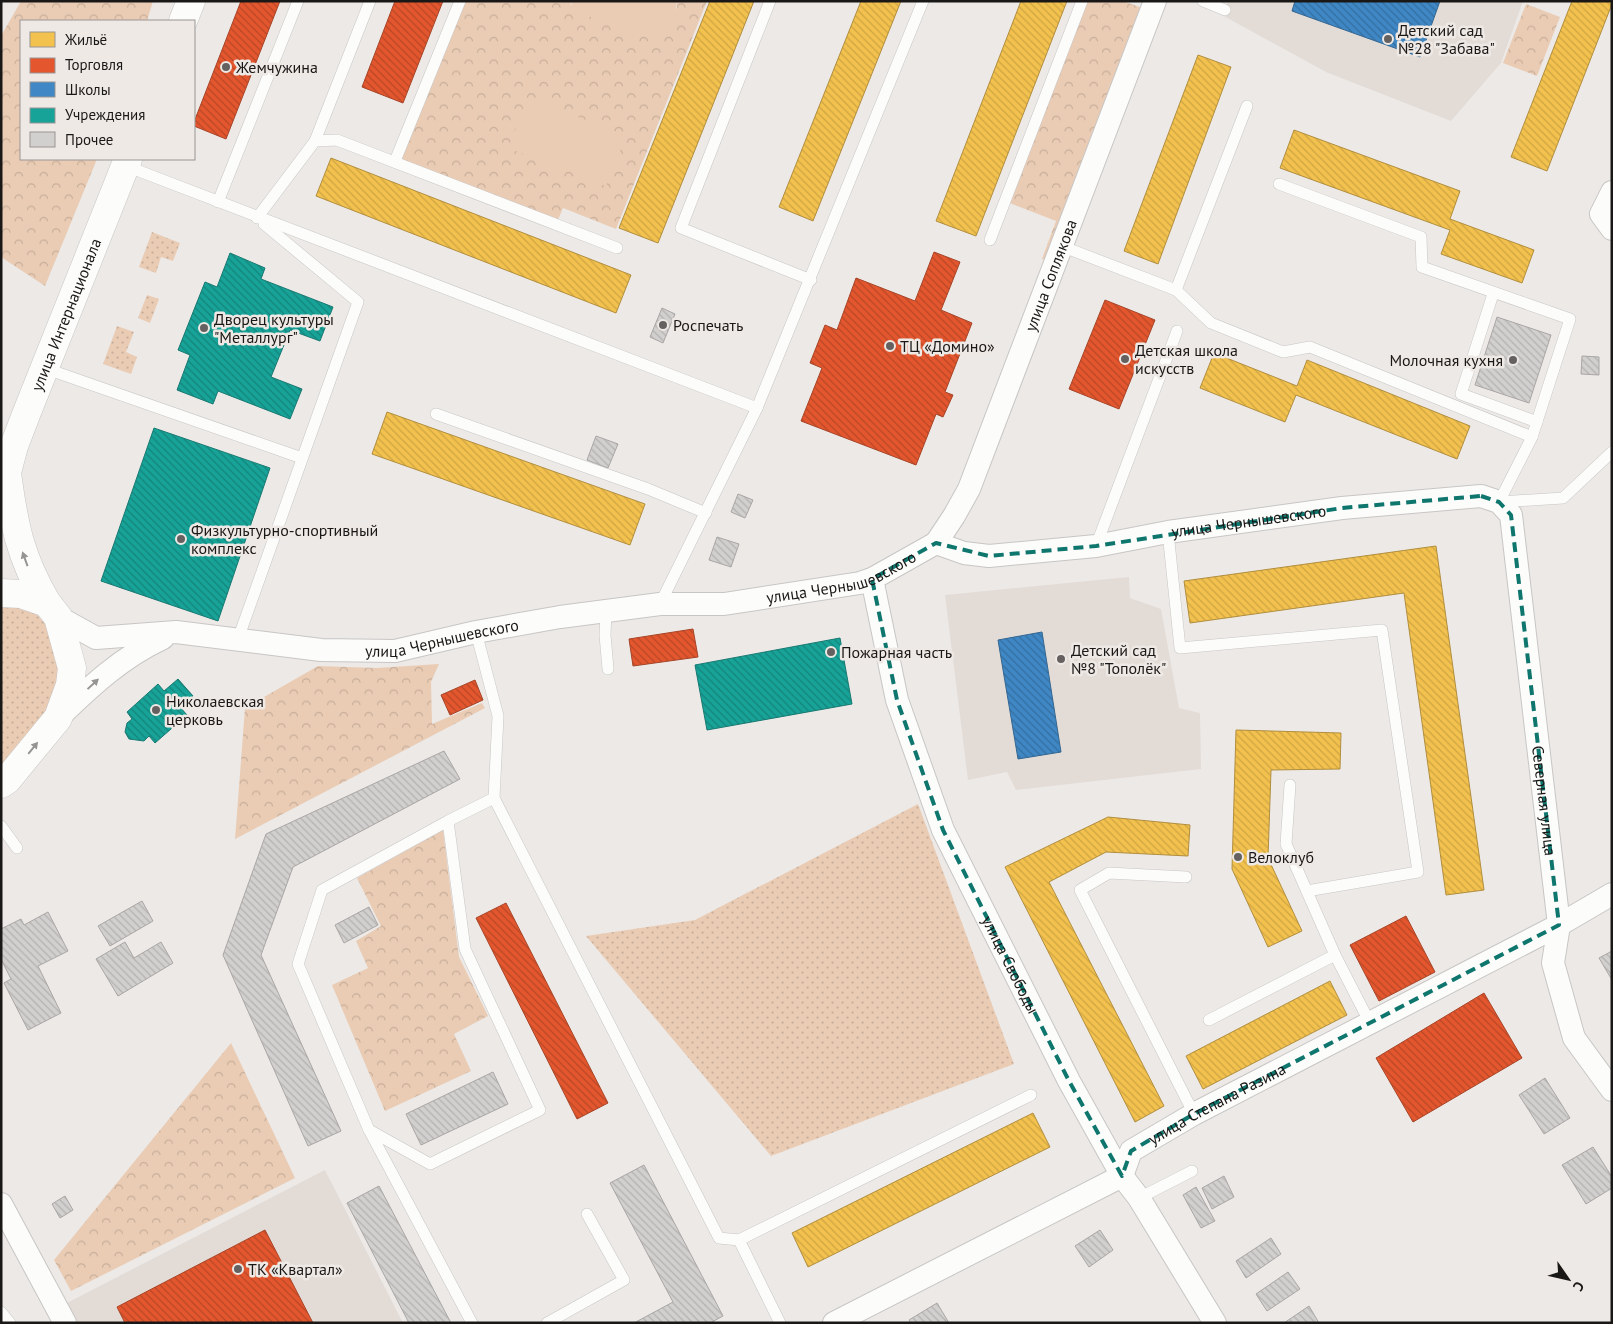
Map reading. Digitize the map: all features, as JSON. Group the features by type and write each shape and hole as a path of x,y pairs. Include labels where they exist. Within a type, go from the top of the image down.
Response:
{"main road":[{"path":"183,20 191,1"},
{"name":"улица Интернационала","path":"3,784 58,718 70,685 72,668 52,610 31,576 15,529 4,483 44,367 127,162"},
{"path":"1,593 21,594 52,610"}],"street":[{"name":"улица Соплякова","path":"936,543 969,489 1155,1"},
{"path":"1612,192 1601,214 1612,229"},
{"name":"улица Чернышевского","path":"52,610 96,638 176,632 321,650 395,650 476,632 606,611 660,604 724,604 805,593 872,579 936,543 964,553 989,556 1096,546 1168,532 1342,508 1481,496 1500,502"},
{"name":"Северная улица","path":"1500,502 1511,515 1559,925 1553,963 1574,1038 1612,1090"},
{"name":"улица Свободы","path":"872,579 897,700 943,830 1069,1081 1122,1176 1139,1198 1215,1323"},
{"path":"58,718 101,676 120,662 139,650 176,632"},
{"name":"улица Степана Разина","path":"1122,1176 1131,1151 1194,1114 1559,925 1612,894"},
{"path":"834,1323 862,1316 1122,1176"},
{"path":"1,1204 65,1323"}],"lane":[{"path":"218,202 298,1"},
{"path":"257,218 315,141 370,1"},
{"path":"395,161 460,1"},
{"path":"770,1 680,228 811,280"},
{"path":"660,604 757,408 811,280 923,1"},
{"path":"990,240 1082,1"},
{"path":"1202,1 1225,10"},
{"path":"1176,290 1247,106"},
{"path":"315,141 337,140 616,248"},
{"path":"127,162 257,218 757,408"},
{"path":"1279,184 1421,237 1422,268 1570,319 1532,437 1500,502 1563,498 1612,452"},
{"path":"238,639 358,302 257,218"},
{"path":"1062,246 1176,290 1211,324 1283,352 1310,347 1532,437"},
{"path":"1493,294 1461,394 1537,422"},
{"path":"1096,546 1177,331"},
{"path":"44,367 302,458"},
{"path":"436,414 648,489 706,513"},
{"path":"1168,532 1180,648 1382,630 1418,872 1307,891"},
{"path":"606,611 605,635 608,669"},
{"path":"476,632 498,716 494,798 719,1238 739,1240 1031,1095"},
{"path":"1290,785 1286,844 1335,955 1370,1023"},
{"path":"472,1323 369,1130 298,964 322,890 494,798"},
{"path":"369,1130 430,1164 540,1110 464,949 448,821"},
{"path":"1,826 17,848"},
{"path":"1186,877 1109,873 1080,890 1194,1114"},
{"path":"1210,1020 1335,955"},
{"path":"1139,1198 1192,1171"},
{"path":"547,1323 624,1280 587,1214"},
{"path":"739,1240 780,1323"},
{"path":"1,1312 10,1323"}],"highlighted area":[{"path":"1481,496 1499,502 1511,515 1559,925 1194,1114 1131,1151 1122,1176 1069,1081 943,830 897,700 872,579 936,543 989,556 1096,546 1342,508"}],"shaded area":[{"name":"Детский сад №28 \"Забава\"","path":"1228,1 1523,1 1501,63 1451,121 1326,72 1222,15"},
{"name":"Детский сад №8 \"Тополёк\"","path":"1129,577 1130,598 1161,609 1179,708 1200,713 1201,769 1016,790 1007,772 968,780 945,595"},
{"path":"325,1170 403,1323 78,1323 65,1304"}],"green space":[{"path":"21,1 153,1 147,20 20,20 20,160 97,160 45,286 1,257 1,36"},
{"path":"464,1 570,1 571,5 667,31 677,7 676,1 707,1 616,229 563,208 557,222 401,159"},
{"path":"570,1 676,1 676,7 674,19 667,31 653,40 575,11"},
{"path":"1083,1 1123,1 1145,9 1050,262 1042,259 1056,221 1007,202"},
{"path":"1526,4 1560,17 1537,76 1503,63"},
{"path":"528,97 626,136 606,186 508,148"},
{"path":"152,232 180,243 173,261 161,257 156,273 139,267"},
{"path":"147,295 159,299 150,323 138,318"},
{"path":"117,326 134,332 126,352 137,357 131,374 103,364"},
{"path":"3,603 34,611 48,627 61,649 58,701 1,773 1,605"},
{"path":"439,664 431,682 432,724 482,703 485,708 235,839 245,708 318,666 377,668"},
{"path":"918,804 1014,1064 771,1156 586,936 695,920"},
{"path":"443,830 459,957 488,1016 454,1034 471,1071 385,1111 332,985 368,968 356,941 381,926 357,878"},
{"path":"231,1043 295,1178 71,1291 54,1260"}],"building: Жильё":[{"path":"710,1 754,1 658,243 619,228"},
{"path":"861,1 901,1 813,221 779,207"},
{"path":"1021,1 1067,1 976,236 936,221"},
{"path":"1572,1 1612,1 1612,4 1547,171 1511,157"},
{"path":"1198,55 1231,67 1158,264 1124,251"},
{"path":"1294,130 1460,191 1450,219 1534,250 1522,283 1441,254 1450,230 1280,168"},
{"path":"331,158 631,275 616,313 316,196"},
{"path":"1214,353 1297,386 1307,360 1470,426 1457,459 1296,395 1285,422 1200,388"},
{"path":"387,412 645,504 630,545 372,454"},
{"path":"1436,546 1484,890 1446,895 1404,593 1190,623 1184,581"},
{"path":"1236,730 1341,733 1340,769 1271,770 1268,858 1302,931 1268,947 1232,869"},
{"path":"1108,817 1190,825 1188,856 1106,852 1049,882 1164,1106 1135,1122 1005,867"},
{"path":"1330,981 1347,1015 1203,1089 1186,1056"},
{"path":"1033,1113 1050,1147 808,1267 792,1233"}],"building: Торговля":[{"path":"241,1 280,1 226,139 195,126 195,119"},
{"path":"395,1 443,1 403,103 362,87"},
{"name":"ТЦ «Домино»","path":"934,252 960,262 941,310 972,323 945,392 953,395 943,417 936,414 916,465 801,421 822,368 810,363 825,325 837,330 856,278 915,301"},
{"path":"1105,300 1155,320 1119,409 1069,389"},
{"path":"693,629 698,657 633,666 629,639"},
{"path":"475,680 483,700 450,715 441,695"},
{"path":"506,903 608,1103 577,1119 476,918"},
{"path":"1406,916 1435,972 1379,1001 1350,945"},
{"path":"1484,993 1522,1058 1413,1122 1376,1058"},
{"name":"ТК «Квартал»","path":"265,1230 313,1323 125,1323 117,1307"}],"building: Школы":[{"path":"1295,1 1440,1 1420,57 1292,11"},
{"path":"1042,632 1061,752 1018,759 998,640"}],"building: Учреждения":[{"path":"230,253 265,268 261,279 333,307 320,341 290,330 271,377 302,389 290,419 218,391 213,404 177,390 190,355 178,350 205,282 217,287"},
{"name":"Физкультурно-спортивный комплекс","path":"154,428 270,468 218,621 101,581"},
{"path":"840,638 852,704 707,730 695,665"},
{"name":"Николаевская церковь","path":"178,679 193,696 180,707 187,715 155,743 149,736 144,741 129,739 125,732 127,723 132,719 127,712 158,684 164,691"}],"building: Прочее":[{"name":"Роспечать","path":"662,308 675,314 663,343 650,337"},
{"name":"Молочная кухня","path":"1497,317 1551,335 1529,403 1475,385"},
{"path":"1582,356 1599,357 1599,375 1581,374"},
{"path":"596,436 618,444 608,468 587,460"},
{"path":"738,494 753,500 745,518 731,512"},
{"path":"717,537 739,544 731,567 709,560"},
{"path":"444,751 460,779 293,867 261,955 341,1131 308,1146 223,955 266,834"},
{"path":"142,901 153,921 110,946 98,926"},
{"path":"369,907 378,925 344,943 335,925"},
{"path":"48,912 68,951 38,966 61,1013 28,1030 4,983 11,979 1,959 1,929 21,919 24,925"},
{"path":"125,942 134,958 161,942 173,963 118,996 96,959"},
{"path":"1612,951 1612,980 1599,958"},
{"path":"493,1072 508,1104 421,1145 406,1114"},
{"path":"1545,1078 1570,1118 1544,1134 1519,1095"},
{"path":"1593,1147 1612,1177 1612,1188 1586,1204 1562,1165"},
{"path":"644,1165 723,1316 710,1323 634,1323 673,1302 610,1183"},
{"path":"1224,1176 1234,1197 1212,1209 1202,1188"},
{"path":"379,1186 451,1323 409,1323 347,1203"},
{"path":"1196,1187 1215,1221 1201,1228 1183,1195"},
{"path":"65,1196 73,1210 60,1218 52,1204"},
{"path":"1100,1230 1113,1250 1089,1267 1075,1246"},
{"path":"1271,1238 1281,1254 1246,1278 1236,1261"},
{"path":"1288,1272 1300,1289 1267,1311 1256,1294"},
{"path":"937,1303 949,1323 911,1323 909,1320"},
{"path":"1309,1306 1319,1323 1284,1323"}],"place":[{"name":"Детский сад №28 \"Забава\"","path":"1388,39"},
{"name":"Жемчужина","path":"226,67"},
{"name":"Роспечать","path":"663,325"},
{"name":"Дворец культуры \"Металлург\"","path":"204,328"},
{"name":"ТЦ «Домино»","path":"890,346"},
{"name":"Детская школа искусств","path":"1125,359"},
{"name":"Молочная кухня","path":"1513,360"},
{"name":"Физкультурно-спортивный комплекс","path":"181,539"},
{"name":"Пожарная часть","path":"831,652"},
{"name":"Детский сад №8 \"Тополёк\"","path":"1061,659"},
{"name":"Николаевская церковь","path":"156,710"},
{"name":"Велоклуб","path":"1238,857"},
{"name":"ТК «Квартал»","path":"238,1269"}]}
